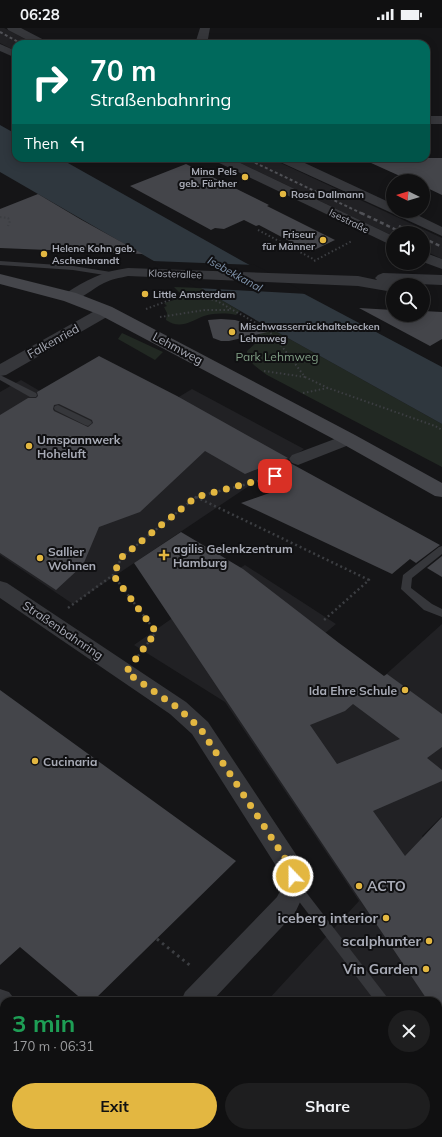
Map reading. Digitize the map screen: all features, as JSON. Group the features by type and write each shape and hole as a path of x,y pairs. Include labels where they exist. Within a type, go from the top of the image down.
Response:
{"street":[{"path":"12,28 36,40"},
{"path":"202,40 205,28"},
{"path":"0,47 12,53"},
{"path":"430,120 442,120"},
{"name":"Isestraße","path":"228,162 386,239"},
{"path":"292,162 386,206"},
{"path":"413,218 442,232"},
{"path":"430,259 442,265"},
{"name":"Klosterallee","path":"394,278 404,270"},
{"name":"Klosterallee","path":"70,297 97,279 111,274 151,273 386,283"},
{"name":"Lehmweg","path":"0,279 70,297 106,311 348,439 442,491"},
{"name":"Klosterallee","path":"430,281 442,280"},
{"path":"430,288 442,289"},
{"name":"Falkenried","path":"0,370 106,311"},
{"path":"298,459 348,439"},
{"name":"Straßenbahnring","path":"0,588 178,708 200,728 290,866 296,887"},
{"path":"198,997 286,905 296,887"}],"lane":[{"path":"0,263 74,268 111,274"},
{"path":"0,377 33,395"},
{"path":"58,408 88,423"},
{"path":"442,549 407,577 406,589 428,607 442,612"},
{"name":"Straßenbahnring","path":"296,887 380,997"}],"path":[{"path":"0,218 8,218 10,221 8,226"},
{"path":"258,230 315,260"},
{"path":"311,262 356,239"},
{"path":"149,307 175,298 203,297 217,301 263,327 274,336 306,377"},
{"path":"157,317 211,309 233,310"},
{"path":"260,371 306,377 328,388 435,426 442,430"},
{"path":"298,393 328,388"},
{"path":"50,622 113,575 122,557 196,497 275,476"},
{"path":"196,497 369,580 323,621"},
{"path":"113,575 156,632 126,672"},
{"path":"157,938 213,983"}],"shaded area":[{"path":"0,28 4,28 27,40 12,40 12,49 0,43"},
{"path":"238,162 279,162 386,212 386,218 399,218 416,226 386,226 386,233"},
{"path":"430,232 442,238 442,259 430,253"},
{"path":"21,380 62,404 139,421 192,389 304,449 73,604 0,555 0,392"},
{"path":"214,551 240,568 245,565 336,624 294,659 353,704 442,624 442,816 422,836 442,862 442,997 271,997 359,901 225,702 134,645 224,582 207,557"}],"green space":[{"path":"174,287 201,288 240,311 236,315 212,314 185,324 171,323 166,320 167,313 164,307 167,306 164,303 184,297"},
{"name":"Park Lehmweg","path":"268,327 442,424 442,467 267,375 257,367 249,359 247,351 259,340 260,329"},
{"path":"122,333 163,352 155,360 118,339"}],"water":[{"name":"Isebekkanal","path":"0,125 12,132 12,162 66,162 244,262 442,367 442,424 268,327 0,172"}],"pier":[{"path":"152,261 255,265 308,294 197,288"}],"building":[{"path":"430,158 442,158 442,195 430,189 430,174 395,174 369,162 430,162"},
{"path":"186,164 335,240 310,252 259,225 256,226 244,220 224,229 215,228 211,230 130,186"},
{"path":"38,194 143,254 0,248 0,209"},
{"path":"359,308 386,310 386,322 430,322 430,311 442,312 442,339 430,346"},
{"name":"Mischwasserrückhaltebecken Lehmweg","path":"208,320 235,320 272,331 229,341 221,341 213,338"},
{"path":"99,356 177,396 288,458 285,459 292,464 440,545 416,563 410,559 392,574 241,503 275,491 257,481 273,470 270,464 245,474 205,451 140,512 99,527 83,565 56,590 0,553 0,415 28,398 36,398 38,396 37,392","holes":["59,404 92,420 93,423 88,427 54,411 54,405"]},
{"path":"181,532 243,569 384,676 387,674 442,714 442,747 427,758 442,770 442,781 373,811 405,856 442,817 442,997 425,997 134,563","holes":["353,704 400,739 337,764 310,725 345,711"]},
{"path":"442,556 442,577 427,568"},
{"path":"0,690 236,861 97,997 79,997 20,947 0,965"}],"railway":[{"path":"0,32 15,40"},
{"path":"253,162 363,214"},
{"path":"361,213 388,226"},
{"path":"430,241 442,247"}],"place":[{"name":"Mina Pels geb. Fürther","path":"245,177"},
{"name":"Rosa Dallmann","path":"283,194"},
{"name":"Friseur für Männer","path":"323,240"},
{"name":"Helene Kohn geb. Aschenbrandt","path":"44,254"},
{"name":"Little Amsterdam","path":"145,294"},
{"name":"Mischwasserrückhaltebecken Lehmweg","path":"232,332"},
{"name":"Umspannwerk Hoheluft","path":"29,446"},
{"name":"agilis Gelenkzentrum Hamburg","path":"164,555"},
{"name":"Sallier Wohnen","path":"40,558"},
{"name":"Ida Ehre Schule","path":"405,690"},
{"name":"Cucinaria","path":"35,761"},
{"name":"ACTO","path":"359,886"},
{"name":"iceberg interior","path":"386,918"},
{"name":"scalphunter","path":"429,941"},
{"name":"Vin Garden","path":"426,969"}],"route":[{"path":"275,476 196,497 122,557 113,575 156,632 126,672 178,708 200,728 290,866 293,876"}]}
